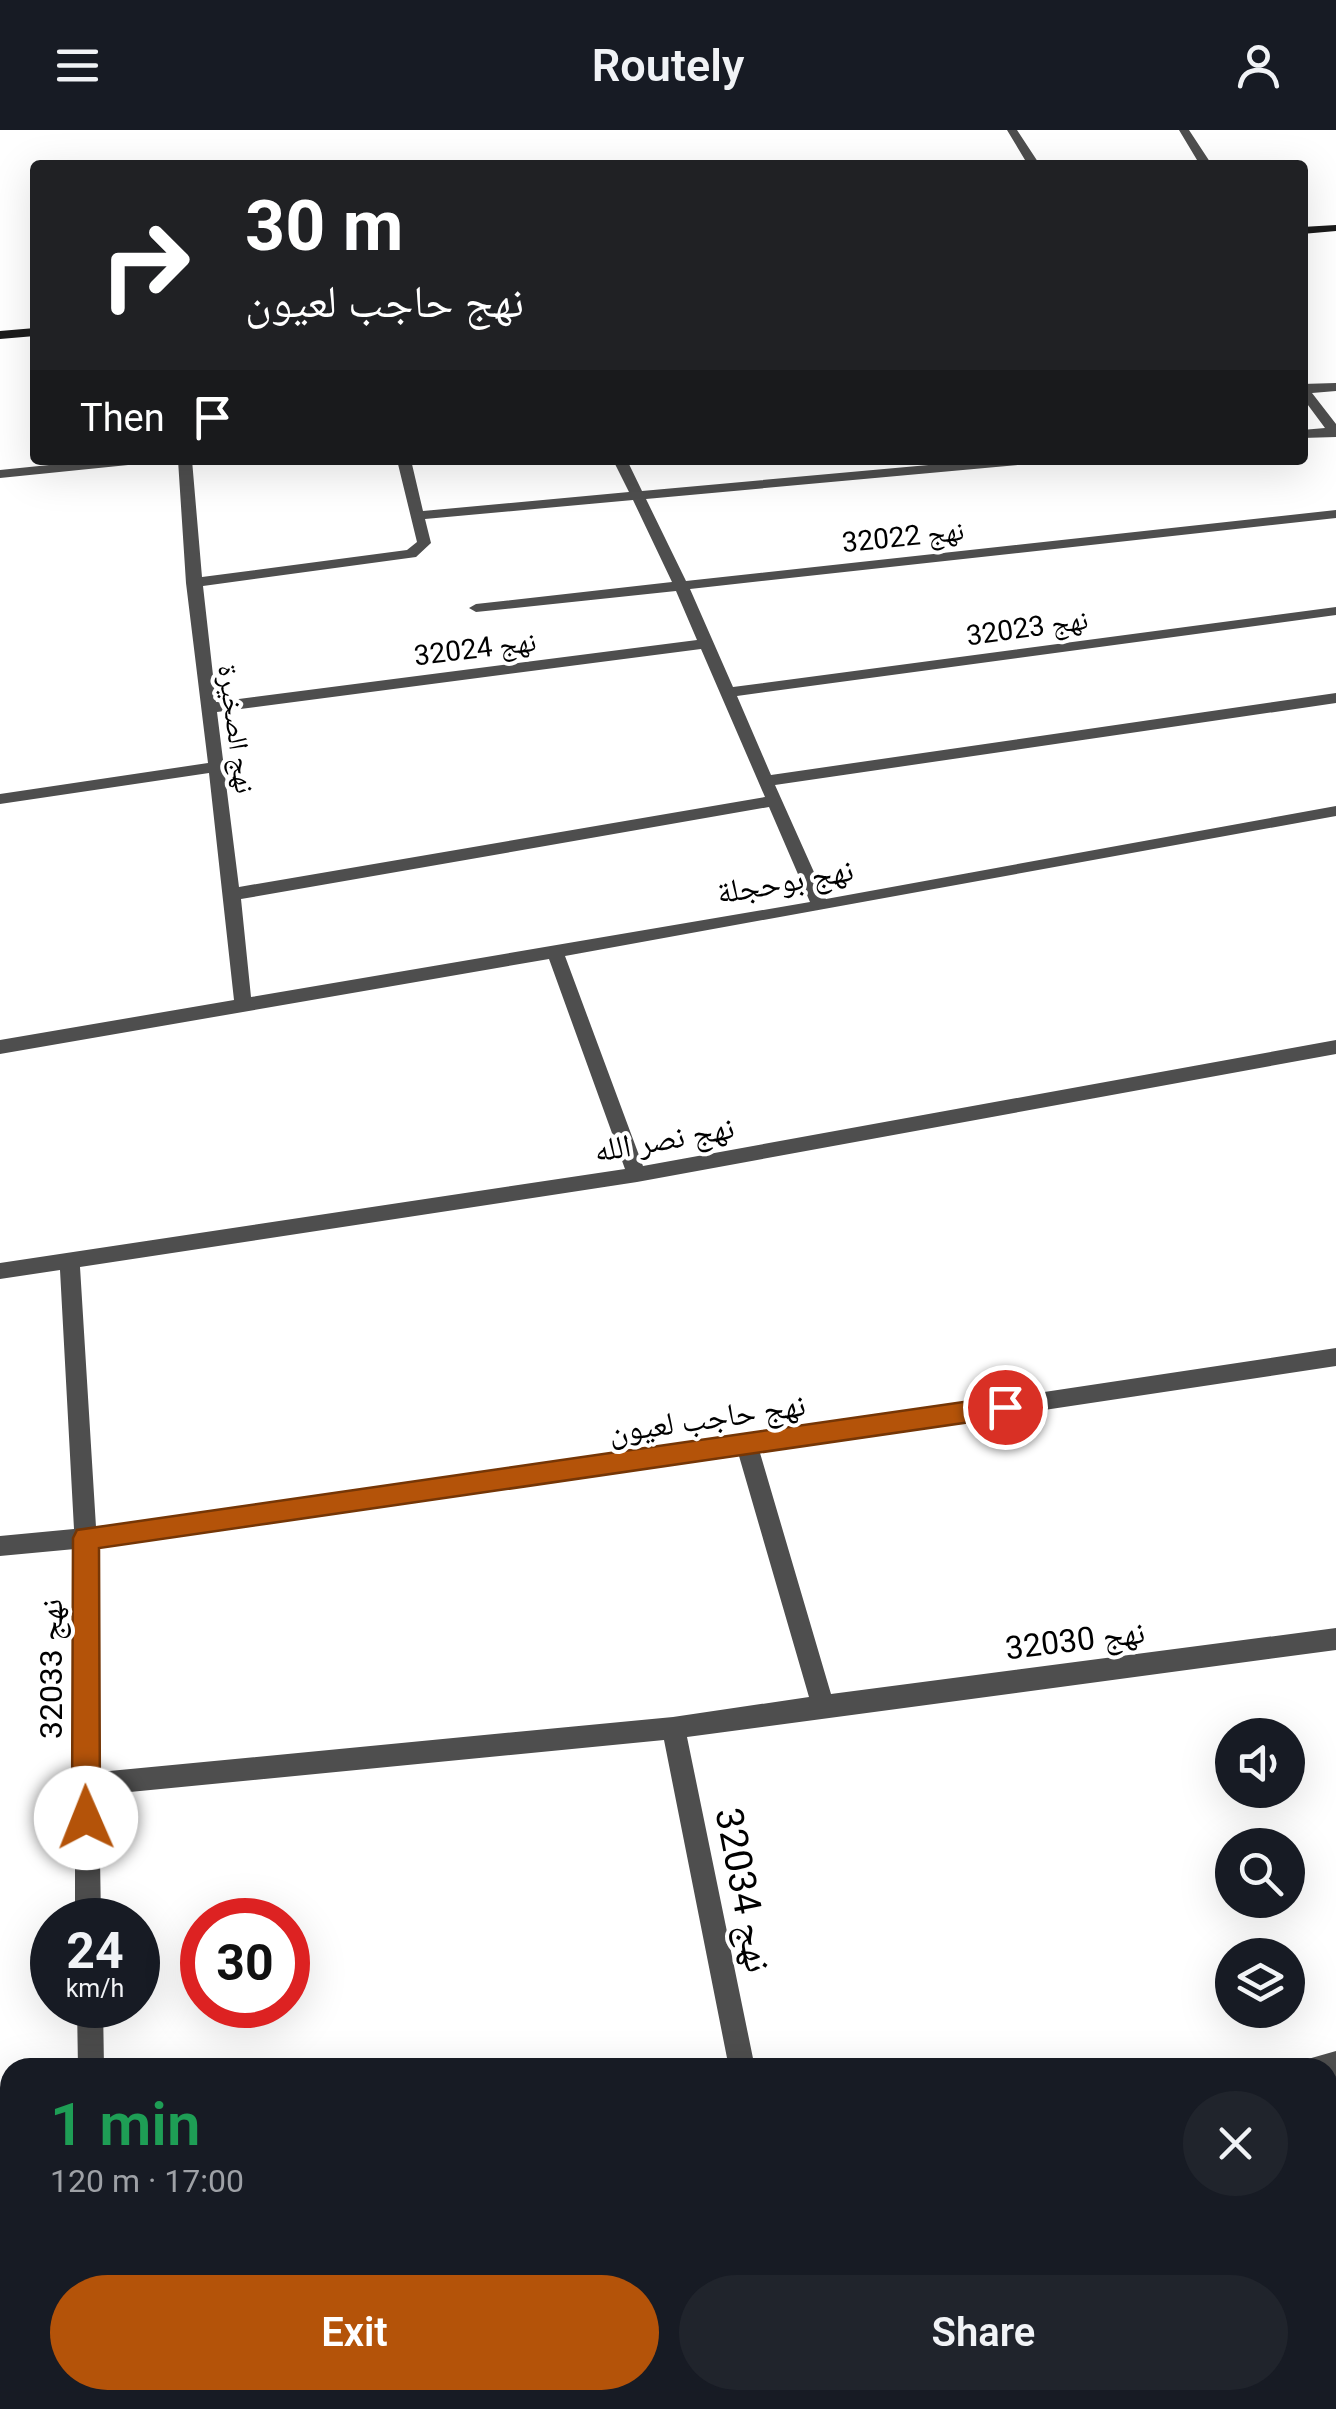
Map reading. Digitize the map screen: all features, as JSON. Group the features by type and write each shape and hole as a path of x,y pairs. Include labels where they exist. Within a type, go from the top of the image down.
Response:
{"street":[{"path":"1012,130 1031,160"},
{"path":"1184,130 1203,160"},
{"path":"1308,230 1336,228"},
{"path":"0,335 30,332"},
{"path":"1308,389 1336,388"},
{"path":"1308,395 1335,432"},
{"path":"1308,434 1335,432"},
{"path":"0,474 89,465"},
{"name":"نهج الصخيرة","path":"185,465 192,583 234,894 243,1004"},
{"path":"192,583 411,554 424,543 405,465"},
{"path":"622,465 681,586 820,906"},
{"path":"415,516 976,465"},
{"name":"نهج 32022","path":"476,608 1336,514"},
{"name":"نهج 32023","path":"725,693 1336,611"},
{"name":"نهج 32024","path":"208,708 705,644"},
{"path":"765,781 1336,698"},
{"path":"0,800 217,767"},
{"path":"234,894 774,801"},
{"name":"نهج بوحجلة","path":"0,1047 820,906 1336,810"},
{"path":"554,950 637,1175"},
{"name":"نهج نصر الله","path":"0,1271 637,1175 1336,1046"},
{"name":"نهج 32033","path":"70,1262 86,1538 88,1898"},
{"name":"نهج حاجب لعيون","path":"0,1546 86,1538 748,1446 1336,1357"},
{"path":"748,1446 822,1706"},
{"name":"نهج 32030","path":"85,1784 673,1728 1336,1639"},
{"name":"نهج 32034","path":"673,1728 740,2058"},
{"path":"90,2028 91,2058"}],"route":[{"path":"86,1818 86,1538 1005,1407"}]}
